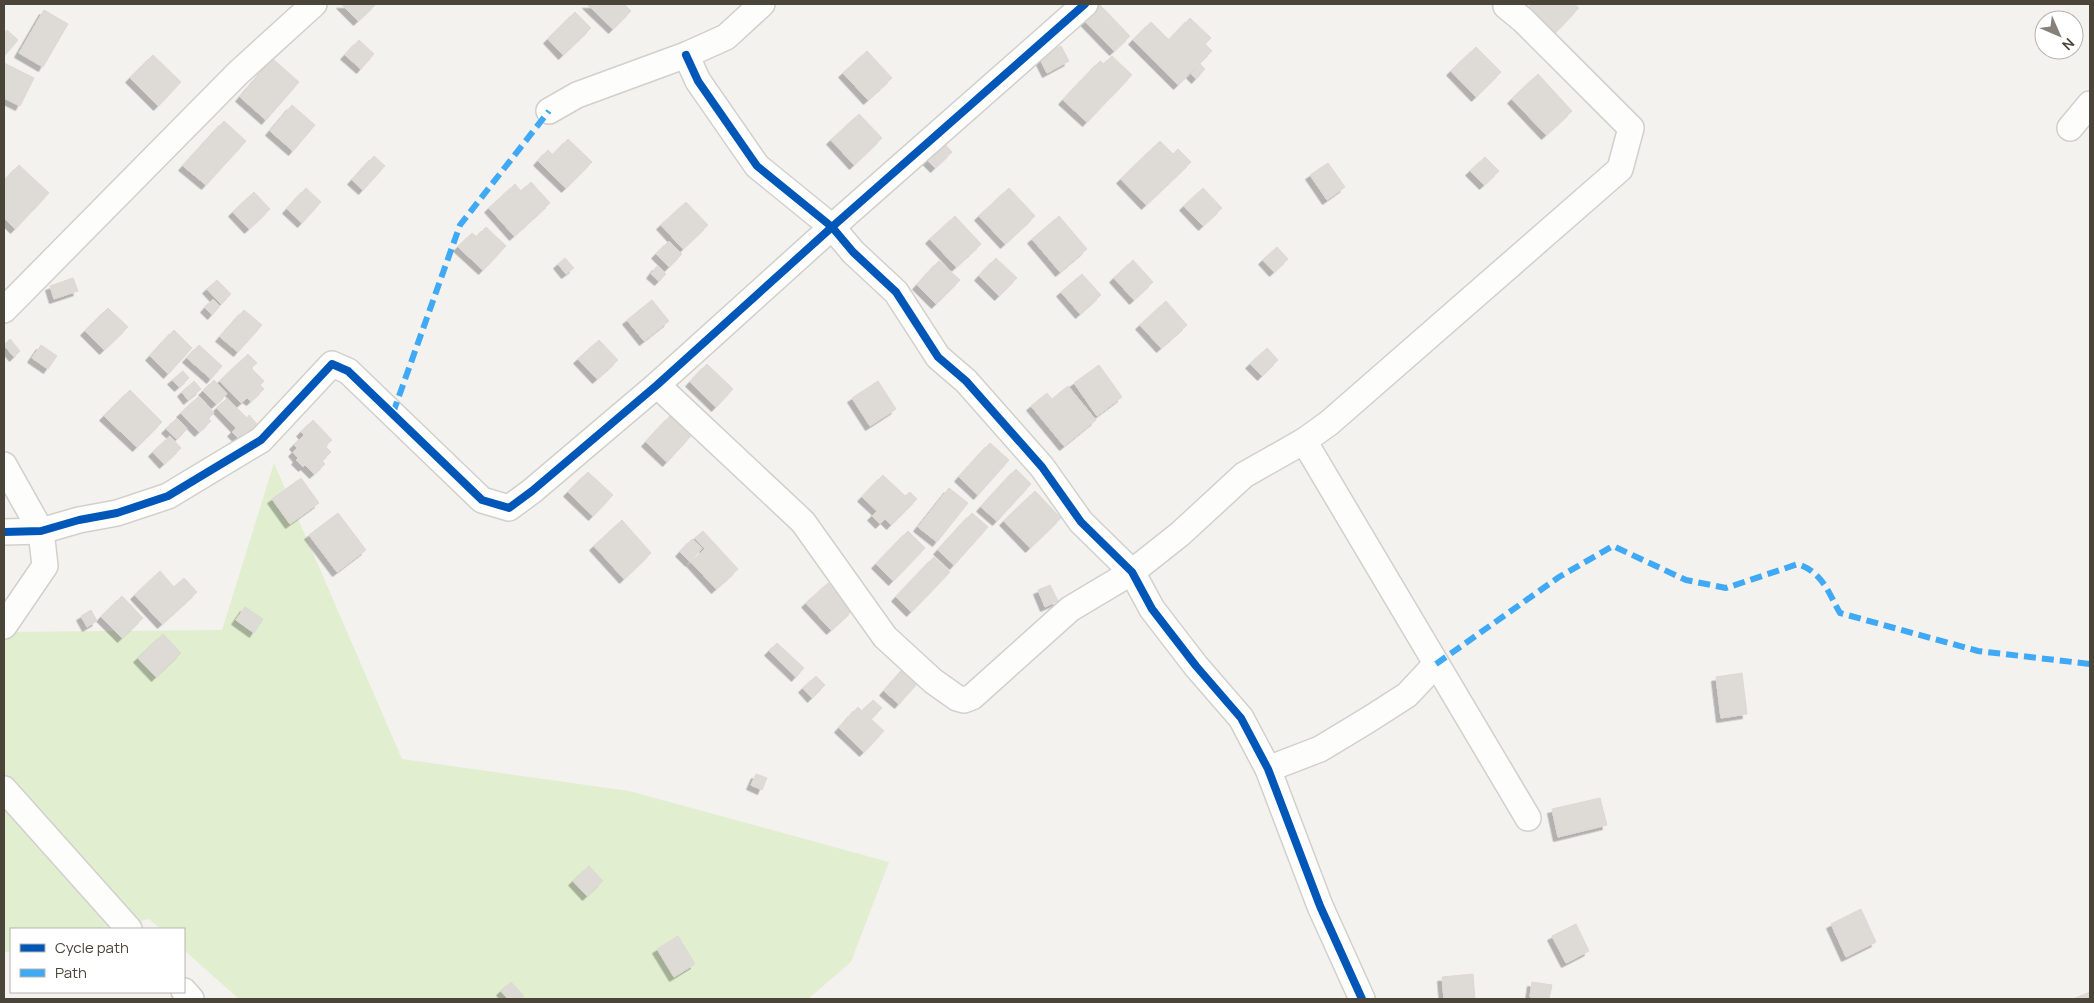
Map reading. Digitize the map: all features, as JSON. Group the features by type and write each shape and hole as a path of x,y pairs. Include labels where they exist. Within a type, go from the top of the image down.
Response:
{"street":[{"path":"4,310 238,73 314,4"},
{"path":"549,111 577,95 686,55 726,37 762,4"},
{"path":"4,532 41,530 117,512 168,496 261,440 332,364 348,371 482,500 509,508 532,491 657,385 832,227 1085,4"},
{"path":"657,385 803,522 885,636 933,681 956,698 964,700 972,697 1070,609 1132,572 1180,534 1244,475 1304,442 1329,424 1620,169 1631,128 1523,20 1506,6 1508,4"},
{"path":"686,55 698,81 757,166 832,227 853,252 896,292 938,357 966,381 1042,467 1080,522 1132,572 1152,608 1196,666 1241,718 1268,768 1320,906 1362,999"},
{"path":"2070,128 2090,104"},
{"path":"1304,442 1528,818"},
{"path":"4,465 41,530 45,566 4,626"},
{"path":"1268,768 1320,749 1368,720 1407,695 1436,664"},
{"path":"4,789 128,928"}],"green space":[{"path":"274,463 402,759 629,791 889,862 851,962 808,999 239,999 185,951 185,928 160,928 149,919 110,928 10,928 10,951 4,953 4,632 222,630"}],"building":[{"path":"341,4 376,4 358,21"},
{"path":"587,4 624,4 631,11 613,29"},
{"path":"1099,4 1130,36 1114,51 1083,19"},
{"path":"1532,4 1574,4 1579,8 1550,38 1523,13"},
{"path":"44,10 68,24 43,67 19,53"},
{"path":"575,12 591,28 563,55 548,39"},
{"path":"1190,18 1211,38 1205,44 1212,51 1178,85 1133,40 1151,22 1169,40"},
{"path":"7,30 18,40 4,56 4,34"},
{"path":"359,40 374,54 361,69 345,55"},
{"path":"1061,46 1069,61 1047,73 1039,57"},
{"path":"1476,47 1501,72 1476,97 1451,71"},
{"path":"867,51 892,78 868,100 843,73"},
{"path":"153,55 181,82 158,106 130,78"},
{"path":"1112,56 1132,75 1087,122 1063,100 1100,61 1104,64"},
{"path":"273,59 299,82 266,120 240,97"},
{"path":"4,63 34,78 20,106 4,98"},
{"path":"1200,64 1205,69 1196,79 1191,74"},
{"path":"1538,74 1572,111 1546,135 1512,99"},
{"path":"292,105 315,125 293,151 270,131"},
{"path":"859,114 882,138 854,165 831,140"},
{"path":"224,121 246,141 206,185 183,166"},
{"path":"568,139 592,162 566,188 538,161 548,150 553,155"},
{"path":"942,141 952,152 935,168 925,158"},
{"path":"1160,141 1173,154 1178,149 1191,162 1146,205 1121,179"},
{"path":"374,156 385,166 363,190 352,180"},
{"path":"1485,157 1499,171 1484,185 1470,171"},
{"path":"1328,163 1345,187 1327,200 1310,175"},
{"path":"19,165 49,193 15,229 4,218 4,181"},
{"path":"531,182 550,203 514,236 489,208 515,184 521,191"},
{"path":"306,188 321,202 302,223 287,209"},
{"path":"1009,188 1035,216 1005,244 979,216"},
{"path":"1203,188 1222,208 1203,226 1184,206"},
{"path":"254,192 270,209 249,229 233,212"},
{"path":"686,202 708,225 683,249 661,225"},
{"path":"955,216 981,244 956,267 930,239"},
{"path":"1059,216 1087,249 1060,272 1032,239"},
{"path":"486,227 506,246 483,270 458,247 472,233 477,237"},
{"path":"669,241 682,254 669,267 656,254"},
{"path":"1277,247 1288,259 1274,272 1263,260"},
{"path":"565,258 574,268 566,274 558,264"},
{"path":"996,258 1017,278 999,296 979,276"},
{"path":"1133,260 1153,282 1134,300 1114,278"},
{"path":"939,261 960,280 936,304 917,285"},
{"path":"657,266 666,274 659,281 651,274"},
{"path":"1082,274 1101,295 1080,314 1061,292"},
{"path":"73,278 78,291 54,299 50,286"},
{"path":"217,280 231,294 221,304 207,289"},
{"path":"213,299 220,306 212,315 205,308"},
{"path":"652,300 669,321 644,341 627,320"},
{"path":"1166,301 1187,325 1161,348 1140,325"},
{"path":"108,308 128,327 104,350 85,331"},
{"path":"244,310 262,325 238,352 220,337"},
{"path":"174,330 192,348 168,374 150,356"},
{"path":"10,339 20,351 14,357 4,345"},
{"path":"599,340 618,360 597,379 578,359"},
{"path":"41,345 57,356 48,369 32,358"},
{"path":"199,345 222,366 211,379 187,358"},
{"path":"1267,348 1278,360 1262,376 1250,364"},
{"path":"248,354 257,363 251,368 264,381 260,385 264,389 251,401 247,398 241,403 220,381"},
{"path":"707,364 733,389 716,407 690,382"},
{"path":"1099,365 1122,397 1097,416 1074,383"},
{"path":"183,371 189,378 179,387 172,380"},
{"path":"214,380 227,394 216,404 203,391"},
{"path":"194,381 201,389 188,400 182,392"},
{"path":"878,381 896,409 870,426 852,398"},
{"path":"1068,386 1096,420 1064,446 1031,406 1047,393 1052,399"},
{"path":"130,390 162,422 137,447 104,416"},
{"path":"199,396 214,413 208,419 211,421 199,432 181,413"},
{"path":"227,398 247,418 249,415 257,424 240,440 232,432 236,428 217,408"},
{"path":"670,416 691,436 667,462 646,442"},
{"path":"177,418 187,429 177,439 166,429"},
{"path":"313,420 332,440 325,446 331,452 322,461 325,464 314,474 305,465 303,467 296,460 298,458 293,452 297,448 294,445 304,435 301,432"},
{"path":"170,436 181,448 164,464 153,452"},
{"path":"990,443 1009,460 978,495 959,477"},
{"path":"1016,469 1031,484 997,521 981,507"},
{"path":"588,472 613,495 593,516 568,492"},
{"path":"883,475 905,496 910,492 917,499 891,525 885,519 880,524 872,516 877,511 862,497"},
{"path":"301,478 319,503 290,524 272,499"},
{"path":"949,488 968,503 937,542 918,527"},
{"path":"1035,491 1061,518 1030,548 1004,521"},
{"path":"338,513 366,550 337,572 309,535"},
{"path":"972,513 988,527 954,565 938,550"},
{"path":"622,520 651,553 624,579 594,546"},
{"path":"703,531 738,569 716,589 691,562 705,549 695,538"},
{"path":"908,531 925,548 893,581 876,564"},
{"path":"692,539 702,548 690,562 680,552"},
{"path":"934,557 950,572 911,612 896,597"},
{"path":"160,571 174,587 184,578 197,592 162,624 135,595"},
{"path":"828,583 853,610 831,630 806,603"},
{"path":"1050,585 1058,601 1045,607 1038,590"},
{"path":"122,596 143,618 122,638 101,617"},
{"path":"245,607 263,619 254,633 236,620"},
{"path":"91,610 97,621 87,627 81,616"},
{"path":"163,634 181,653 156,677 138,658"},
{"path":"777,643 804,668 796,677 769,651"},
{"path":"910,662 925,675 899,704 884,691"},
{"path":"1742,673 1747,714 1721,718 1716,677"},
{"path":"816,676 825,685 812,698 803,688"},
{"path":"873,700 882,708 871,719 884,731 864,752 839,728 858,707 862,711"},
{"path":"756,774 767,778 762,790 751,785"},
{"path":"1600,798 1607,825 1558,837 1552,809"},
{"path":"589,866 603,881 587,896 573,881"},
{"path":"1861,909 1876,942 1846,957 1831,924"},
{"path":"1576,924 1589,951 1566,963 1552,936"},
{"path":"678,936 695,964 674,977 657,949"},
{"path":"1473,974 1475,999 1444,999 1442,977"},
{"path":"511,982 524,996 520,999 508,999 501,991"},
{"path":"1532,982 1552,985 1549,999 1530,997"},
{"path":"2090,992 2090,999 2073,999"}],"marked path":[{"path":"393,413 460,225 549,111"},
{"path":"1436,664 1559,577 1613,546 1686,580 1726,588 1798,564 1813,572 1819,578 1840,613 1978,651 2090,664"}],"cycle path":[{"path":"4,532 41,531 79,520 117,513 168,496 261,440 332,364 348,371 482,500 509,508 532,491 657,385 832,227 1085,4"},
{"path":"686,55 698,81 757,166 832,227 853,252 896,292 938,357 966,381 1042,467 1081,522 1132,572 1152,609 1196,666 1241,718 1268,769 1320,906 1362,999"}]}
